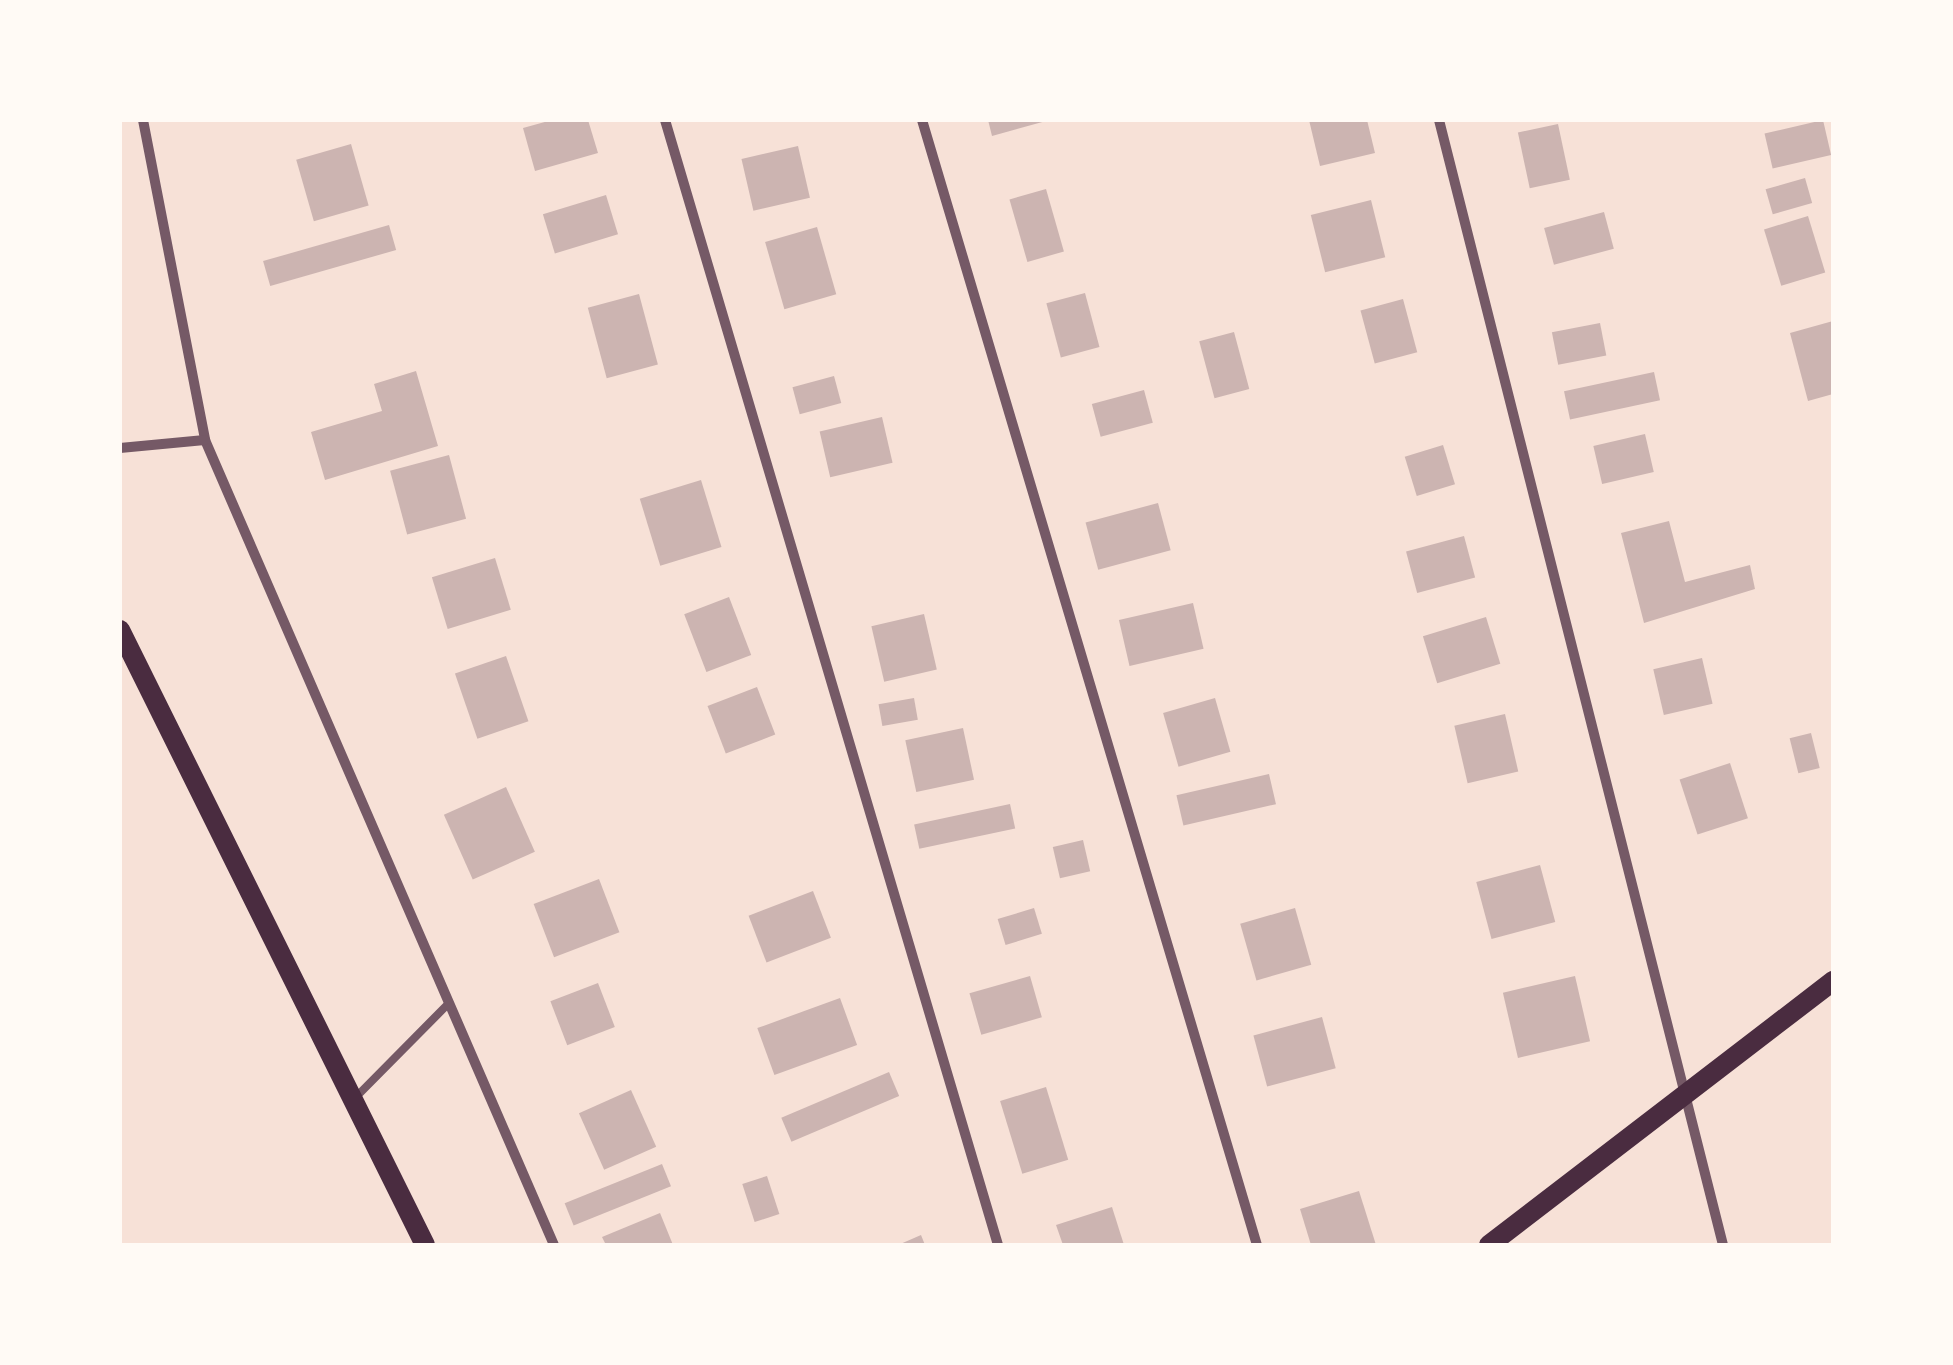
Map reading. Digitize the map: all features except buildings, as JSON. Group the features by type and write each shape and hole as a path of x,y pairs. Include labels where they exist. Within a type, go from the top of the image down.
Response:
{"main road":[{"path":"120,630 356,1098 425,1245"},
{"path":"1489,1245 1833,981"}],"street":[{"path":"143,120 205,440 446,1006 554,1245"},
{"path":"665,120 998,1245"},
{"path":"922,120 1256,1245"},
{"path":"1439,120 1679,1099 1723,1245"},
{"path":"120,448 205,440"}],"lane":[{"path":"356,1098 446,1006"}]}
